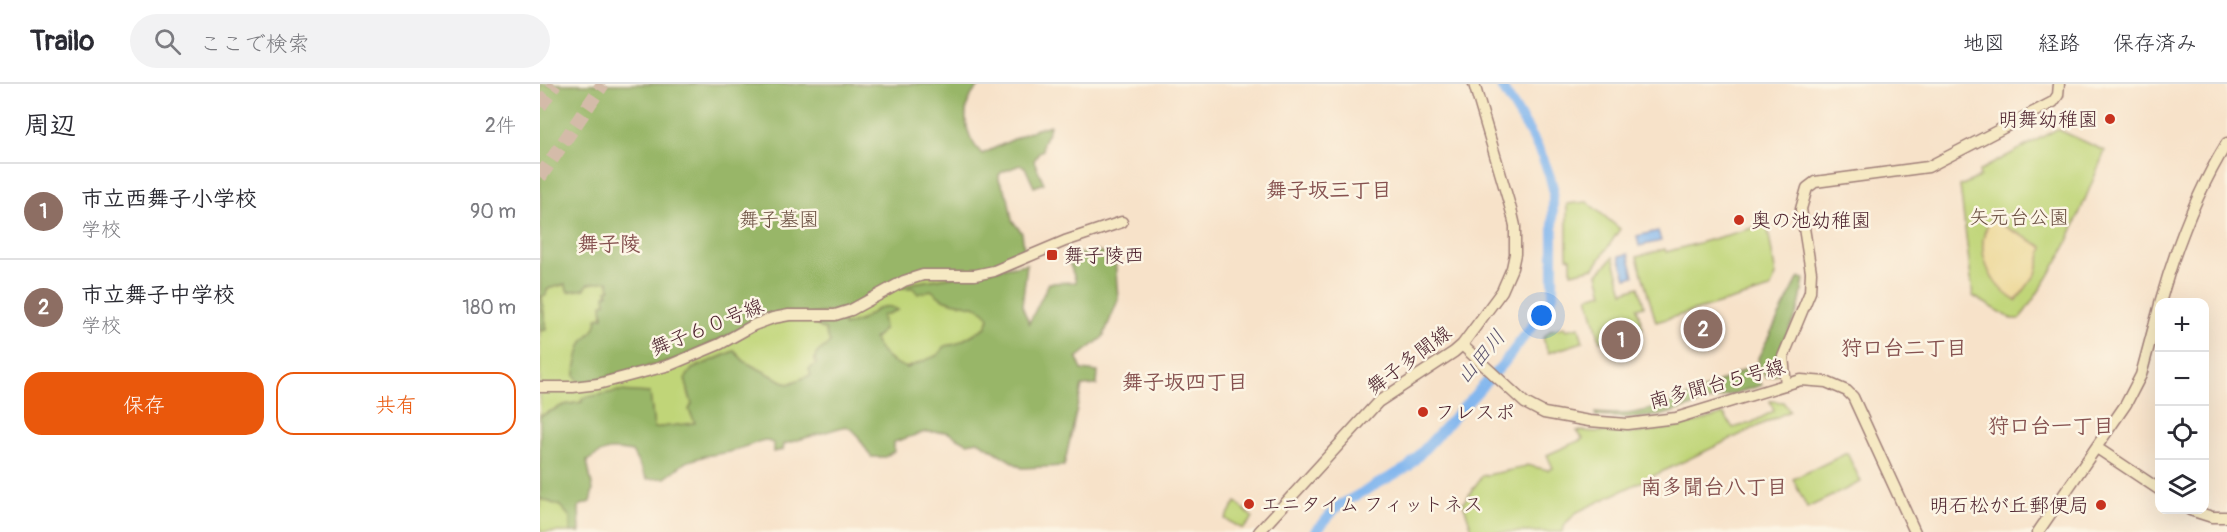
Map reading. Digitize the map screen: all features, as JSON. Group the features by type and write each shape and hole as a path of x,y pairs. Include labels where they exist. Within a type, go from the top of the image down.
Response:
{"street":[{"name":"舞子多聞線","path":"1259,532 1378,402 1462,345 1502,291 1512,268 1515,254 1515,226 1474,84"},
{"path":"1786,385 1784,357 1809,300 1810,292 1811,272 1802,209 1807,188 1815,182 1928,167 2054,102 2058,95 2059,84"},
{"path":"2162,298 2172,258 2199,193 2227,143"},
{"path":"2167,298 2193,218 2227,149"},
{"name":"舞子６０号線","path":"540,387 598,384 669,365 720,344 754,325 773,318 789,315 835,315 851,310 904,280 923,275 975,275 994,271 1122,222"},
{"path":"2038,532 2099,449 2126,404 2141,375 2155,323"},
{"path":"2045,532 2138,390 2147,370 2155,342"},
{"name":"南多聞台５号線","path":"1462,345 1525,403 1544,412 1627,424 1695,413 1801,380 1826,381 1847,391 1853,398 1916,532"},
{"path":"2099,449 2155,487"},
{"path":"2203,514 2212,517 2227,517"}],"green space":[{"name":"舞子墓園","path":"540,84 979,84 980,86 968,102 966,120 971,138 982,154 1031,131 1050,125 1042,146 1043,150 1039,152 1034,161 1044,183 1034,187 1025,167 1020,165 999,175 999,180 1008,197 1012,220 1022,233 1025,257 988,271 913,275 851,307 742,329 678,359 581,383 575,373 580,348 594,330 597,318 603,317 602,304 606,303 605,295 610,289 608,281 588,284 585,289 568,292 565,284 547,289 546,295 542,296 546,330 540,331"},
{"name":"矢元台公園","path":"2057,129 2105,151 2066,246 2020,319 2012,319 1973,296 1960,186 1980,177 1979,171"},
{"path":"1587,202 1620,229 1594,268 1571,273 1571,258 1567,257 1567,204"},
{"path":"1767,224 1776,276 1770,289 1656,322 1637,257 1665,249 1666,252"},
{"path":"989,246 989,318 986,327 956,344 945,346 938,355 922,363 906,368 890,362 879,349 816,364 811,375 788,384 745,362 734,351 692,369 688,391 692,404 689,410 696,423 654,428 651,403 582,399 582,402 564,405 540,418 540,295 547,289 566,284 568,292 588,284 608,280"},
{"path":"1097,251 1115,257 1118,300 1103,337 1077,358 1082,370 1098,372 1097,385 1082,386 1064,466 1022,468 978,441 967,443 947,432 925,432 894,442 894,451 885,457 871,457 856,433 846,426 784,444 783,450 773,452 773,443 764,440 729,452 705,456 686,462 665,478 647,479 632,452 604,451 587,461 593,490 590,502 579,506 580,532 570,532 570,517 560,506 541,499 540,501 540,416 564,405 582,402 582,398 619,391 650,393 654,428 695,423 689,410 692,404 685,379 692,369 734,351 745,362 788,384 811,375 809,369 816,364 816,354 830,343 825,330 814,324 842,318 844,326 859,321 882,307 892,307 898,310 882,316 884,329 874,339 887,357 907,368 938,355 945,346 956,344 986,327 989,318 981,309 949,301 931,290 918,294 913,288 902,288 902,285 1027,264 1022,306 1029,323 1049,283 1076,282 1066,253 1083,254"},
{"path":"1613,257 1623,292 1639,287 1644,306 1637,308 1643,329 1600,341 1588,297 1603,293 1598,274"},
{"path":"1799,277 1804,279 1800,300 1794,320 1780,349 1779,372 1766,377 1759,367 1758,358"},
{"path":"1564,327 1566,330 1579,327 1583,342 1548,353 1543,338 1551,330"},
{"path":"1747,368 1762,385 1663,415 1638,418 1596,416 1595,413 1628,414 1663,406 1692,395"},
{"path":"1770,401 1783,402 1790,411 1577,512 1566,523 1562,532 1473,532 1463,503 1482,476 1527,465 1548,470 1553,468 1547,455 1583,439 1577,431 1637,433 1682,426 1724,414 1733,428 1751,423 1774,411"},
{"path":"1847,453 1861,482 1807,508 1793,479"},
{"path":"540,456 570,517 571,532 540,532"},
{"path":"1236,502 1253,518 1243,529 1225,519"}],"sand":[{"path":"1991,219 2043,247 2036,274 2016,301 1998,286 1986,265 1983,242"}],"water":[{"path":"1658,231 1661,241 1639,246 1637,236"},
{"path":"1628,254 1634,276 1626,278 1619,256"}],"waterway":[{"name":"山田川","path":"1315,532 1338,506 1408,467 1504,363 1553,295 1553,188 1538,147 1500,84"}],"tunnel":[{"path":"540,106 555,84"},
{"path":"540,177 603,84"}],"place":[{"name":"明舞幼稚園","path":"2110,119"},
{"name":"奥の池幼稚園","path":"1739,220"},
{"name":"舞子陵西","path":"1052,255"},
{"name":"市立舞子中学校","path":"1703,329"},
{"name":"市立西舞子小学校","path":"1621,340"},
{"name":"フレスポ","path":"1423,412"},
{"name":"エニタイム フィットネス","path":"1249,504"},
{"name":"明石松が丘郵便局","path":"2101,505"}],"district":[{"name":"舞子坂三丁目","path":"1329,190"},
{"name":"舞子陵","path":"609,244"},
{"name":"狩口台二丁目","path":"1904,348"},
{"name":"舞子坂四丁目","path":"1185,382"},
{"name":"狩口台一丁目","path":"2051,426"},
{"name":"南多聞台八丁目","path":"1714,487"}]}
